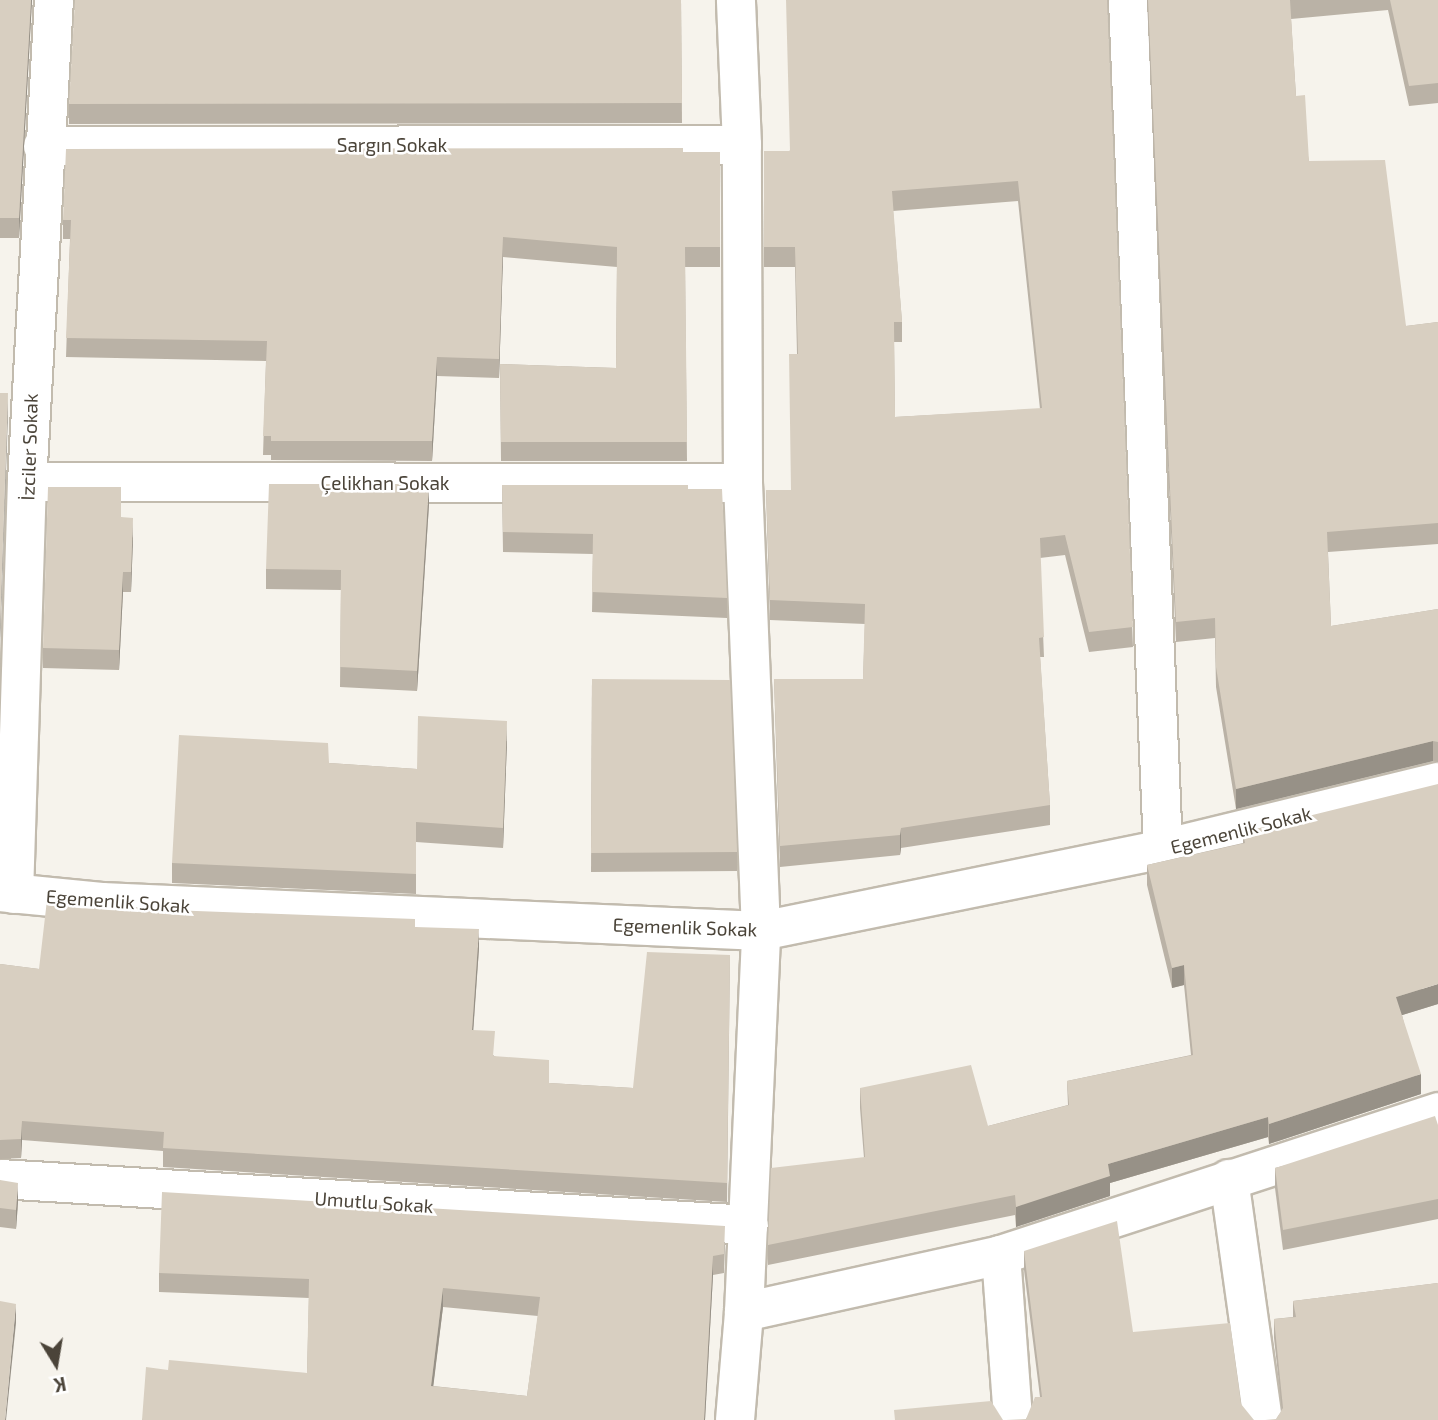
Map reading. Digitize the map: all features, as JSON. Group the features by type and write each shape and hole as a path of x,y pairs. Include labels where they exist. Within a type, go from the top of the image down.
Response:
{"street":[{"name":"İzciler Sokak","path":"7,893 43,146 54,0"},
{"path":"735,1420 744,1312 761,930 743,483 741,145 736,0"},
{"path":"1128,0 1163,849"},
{"name":"Sargın Sokak","path":"43,146 741,145"},
{"name":"Çelikhan Sokak","path":"27,482 743,483"},
{"name":"Egemenlik Sokak","path":"7,893 102,902 761,930 1163,849 1438,782"},
{"path":"744,1312 1001,1255 1438,1112"},
{"name":"Umutlu Sokak","path":"0,1179 748,1225"},
{"path":"1229,1179 1263,1420"},
{"path":"1001,1255 1013,1420"}],"building":[{"path":"0,0 31,0 19,218 0,218"},
{"path":"75,0 681,0 682,103 69,104"},
{"path":"786,0 1107,0 1133,627 1089,632 1065,535 1040,538 1044,637 1039,638 1050,805 901,828 900,835 780,846 774,679 863,679 865,604 770,600 766,490 791,490 789,354 798,354 795,247 764,247 764,151 790,151","holes":["1018,181 1042,408 895,417 894,322 902,322 892,191"]},
{"path":"1148,0 1290,0 1296,96 1305,95 1309,161 1385,160 1406,326 1438,322 1438,523 1327,532 1331,626 1438,609 1438,742 1433,741 1236,789 1216,667 1215,618 1176,622"},
{"path":"1390,0 1438,0 1438,83 1409,86"},
{"path":"683,148 683,152 720,152 720,247 685,247 687,442 501,442 500,364 616,368 617,247 503,237 499,359 437,357 432,441 271,441 271,436 263,436 267,341 66,338 71,220 63,220 66,149"},
{"path":"0,393 8,393 0,627"},
{"path":"269,484 429,484 417,671 340,667 341,570 266,569"},
{"path":"502,485 688,485 688,489 722,489 727,598 592,592 593,534 503,532"},
{"path":"48,487 121,487 121,517 133,518 131,572 123,572 119,650 43,648"},
{"path":"592,679 730,680 737,852 591,853"},
{"path":"418,716 507,721 503,828 416,822 416,874 172,863 179,735 328,743 329,763 417,769"},
{"path":"1438,784 1438,984 1396,997 1421,1074 1269,1124 1268,1117 1108,1164 1110,1176 1016,1207 1015,1195 768,1245 771,1168 865,1157 860,1088 971,1065 988,1126 1069,1105 1067,1081 1193,1055 1184,965 1172,968 1147,865 1245,843 1243,832"},
{"path":"47,900 170,910 415,919 415,927 479,929 472,1030 495,1031 493,1056 549,1060 549,1083 633,1088 647,952 730,955 727,1183 163,1148 164,1132 22,1121 21,1139 0,1140 0,964 39,969"},
{"path":"1435,1116 1438,1125 1438,1199 1283,1230 1275,1168"},
{"path":"0,1180 18,1183 16,1210 0,1208"},
{"path":"162,1192 725,1226 724,1254 713,1256 704,1420 142,1420 146,1367 168,1370 169,1360 307,1373 309,1279 159,1273","holes":["443,1288 540,1297 527,1396 431,1386"]},
{"path":"1117,1221 1133,1332 1230,1323 1241,1404 1254,1420 1006,1420 1026,1419 1035,1397 1042,1397 1024,1251"},
{"path":"1438,1283 1438,1420 1265,1420 1276,1419 1283,1408 1274,1319 1296,1317 1293,1301"},
{"path":"0,1301 16,1304 5,1420 0,1420"},
{"path":"991,1401 1003,1420 895,1420 894,1410"}]}
